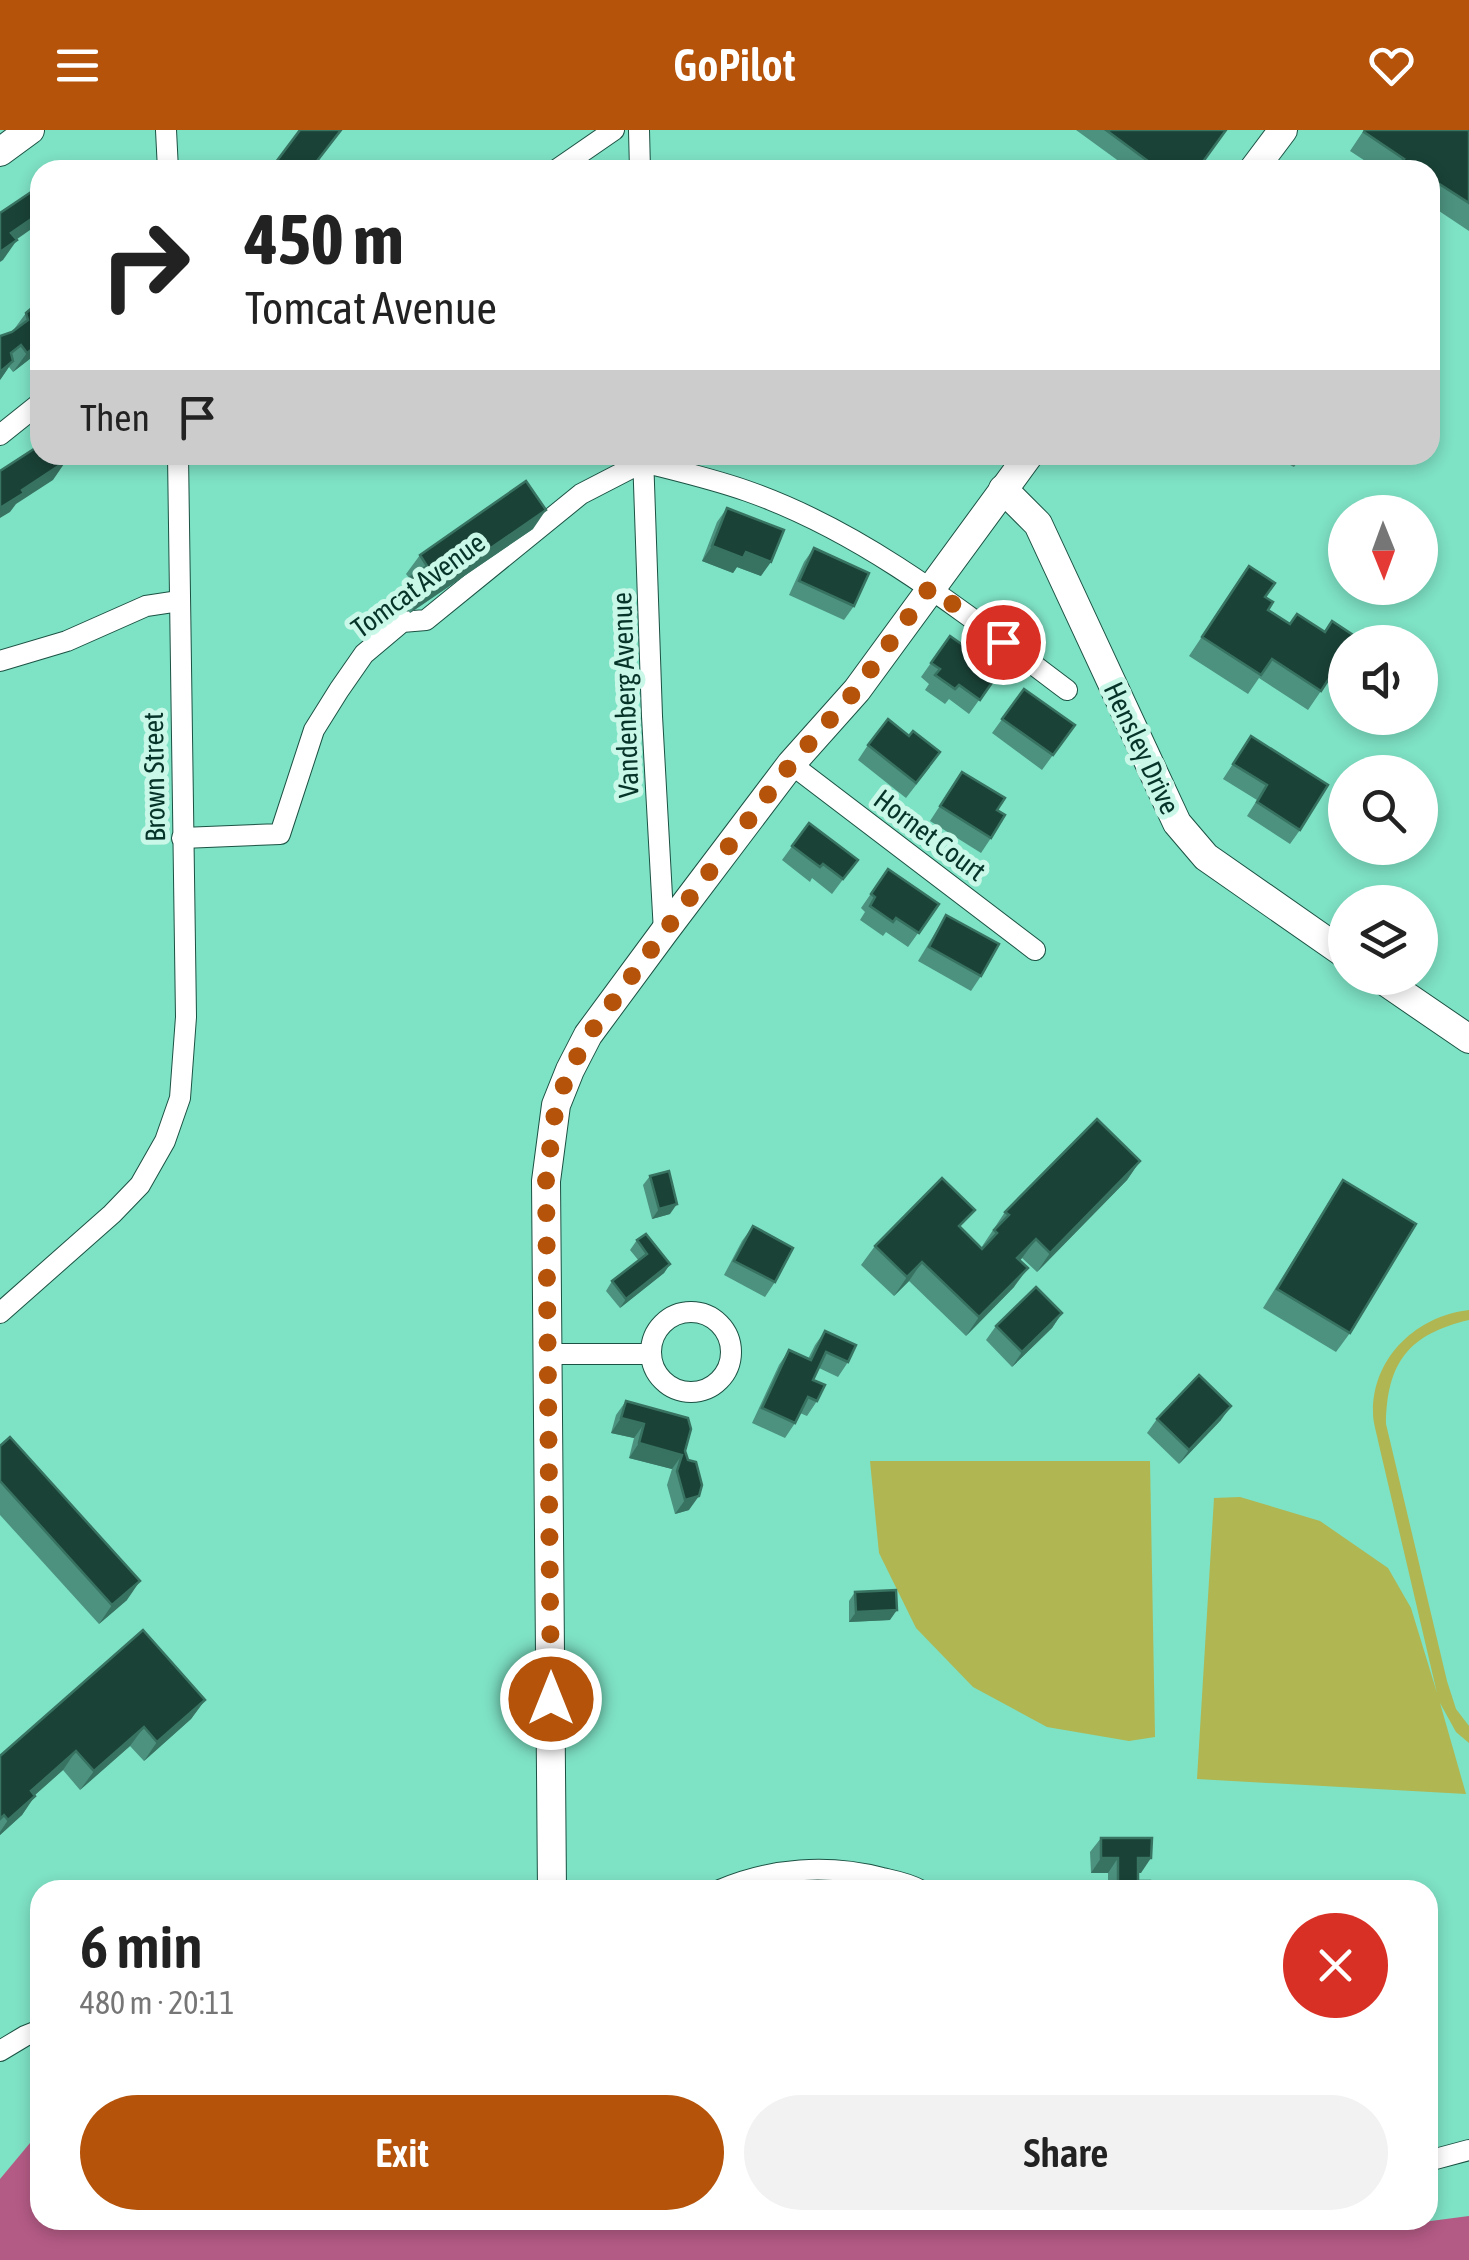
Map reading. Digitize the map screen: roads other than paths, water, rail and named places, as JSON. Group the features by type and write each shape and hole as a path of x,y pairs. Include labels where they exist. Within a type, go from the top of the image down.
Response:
{"street":[{"path":"0,152 30,130"},
{"path":"166,130 168,160"},
{"path":"570,160 614,130"},
{"path":"638,130 640,160"},
{"path":"1260,160 1282,130"},
{"path":"0,435 30,412"},
{"name":"Brown Street","path":"0,1313 140,1185 165,1140 180,1098 186,1017 178,465"},
{"name":"Tomcat Avenue","path":"182,838 280,834 314,730 364,654 402,622 426,620 581,494 631,465"},
{"name":"Vandenberg Avenue","path":"643,465 664,932"},
{"path":"665,465 748,491 855,541 930,587 1067,690"},
{"path":"552,1880 546,1180 556,1105 588,1036 791,764 856,690 1021,465"},
{"name":"Hensley Drive","path":"1003,489 1038,524 1177,823 1206,857 1328,942"},
{"path":"0,661 66,641 146,606 179,601"},
{"name":"Hornet Court","path":"791,764 1035,950"},
{"path":"1405,995 1469,1039"},
{"path":"549,1354 652,1354"},
{"path":"749,1880 802,1869 856,1872 890,1880"},
{"path":"0,2051 30,2034"},
{"path":"1438,2158 1469,2150"}]}
